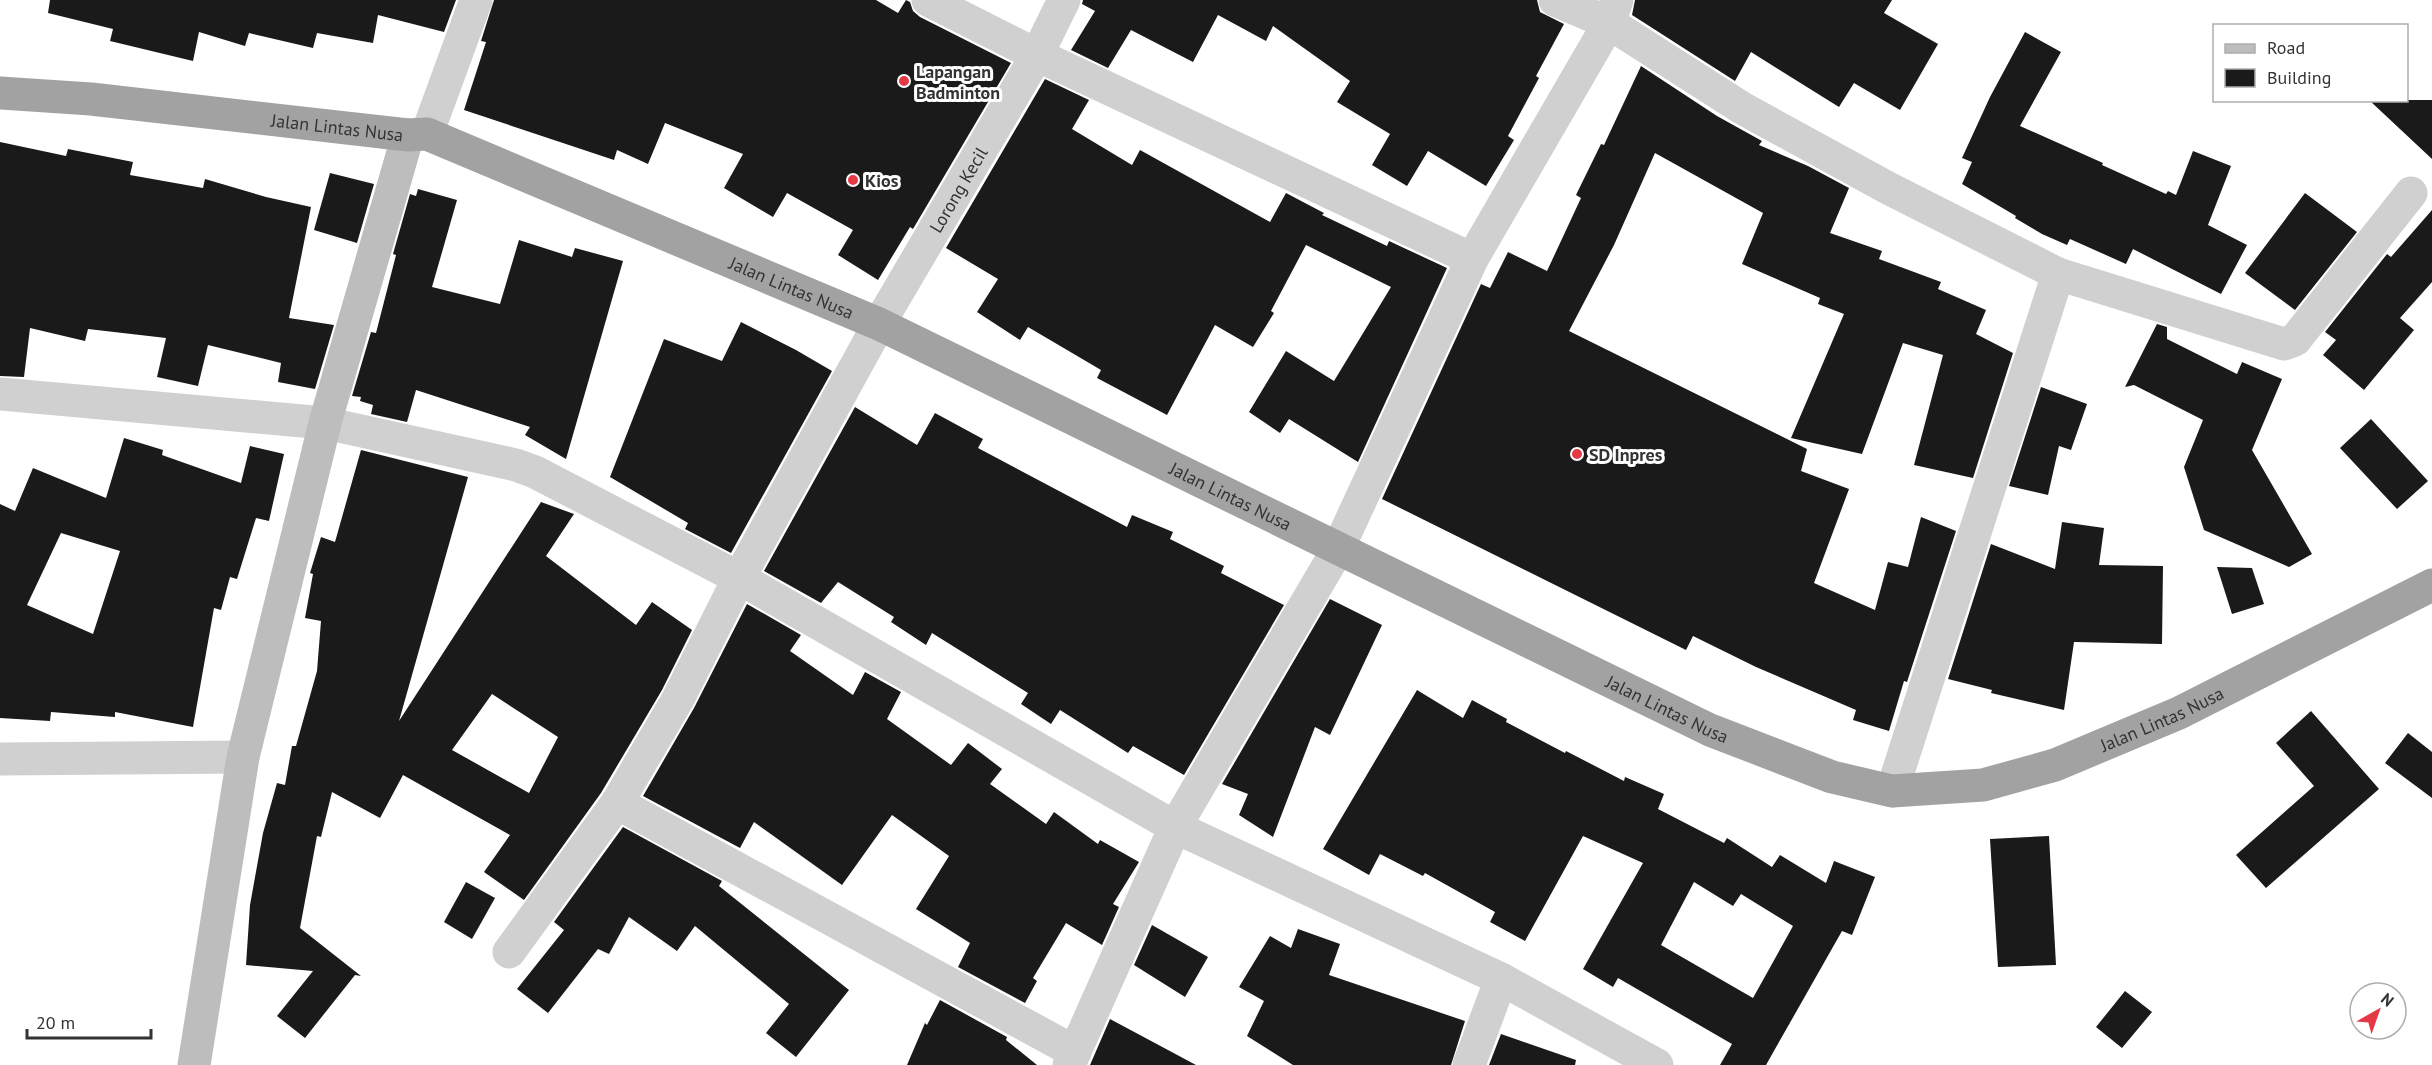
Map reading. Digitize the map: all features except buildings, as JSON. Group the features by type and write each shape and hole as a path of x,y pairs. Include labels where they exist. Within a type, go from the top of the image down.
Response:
{"highway":[{"name":"Jalan Lintas Nusa","path":"0,93 91,99 418,134 879,324 1710,730 1832,777 1892,791 1983,785 2055,765 2179,713 2432,585"}],"main road":[{"path":"194,1065 243,758 325,423 418,134"}],"street":[{"path":"418,134 476,0"},
{"path":"928,0 1037,55 1472,259"},
{"name":"Lorong Kecil","path":"509,952 616,803 678,699 739,578 879,324 1037,55 1064,0"},
{"path":"1555,0 1613,11 1742,108 1888,188 2058,274 2284,344 2290,343 2411,193"},
{"path":"616,803 1072,1059 1175,827 1338,549 1472,259 1613,11"},
{"path":"1892,791 2058,274"},
{"path":"0,394 325,423 516,465 535,472 739,578 1175,827 1501,979 1658,1065"},
{"path":"0,759 243,758"},
{"path":"1469,1065 1501,979"}],"place":[{"name":"Lapangan Badminton","path":"904,81"},
{"name":"Kios","path":"853,180"},
{"name":"SD Inpres","path":"1577,454"}]}
